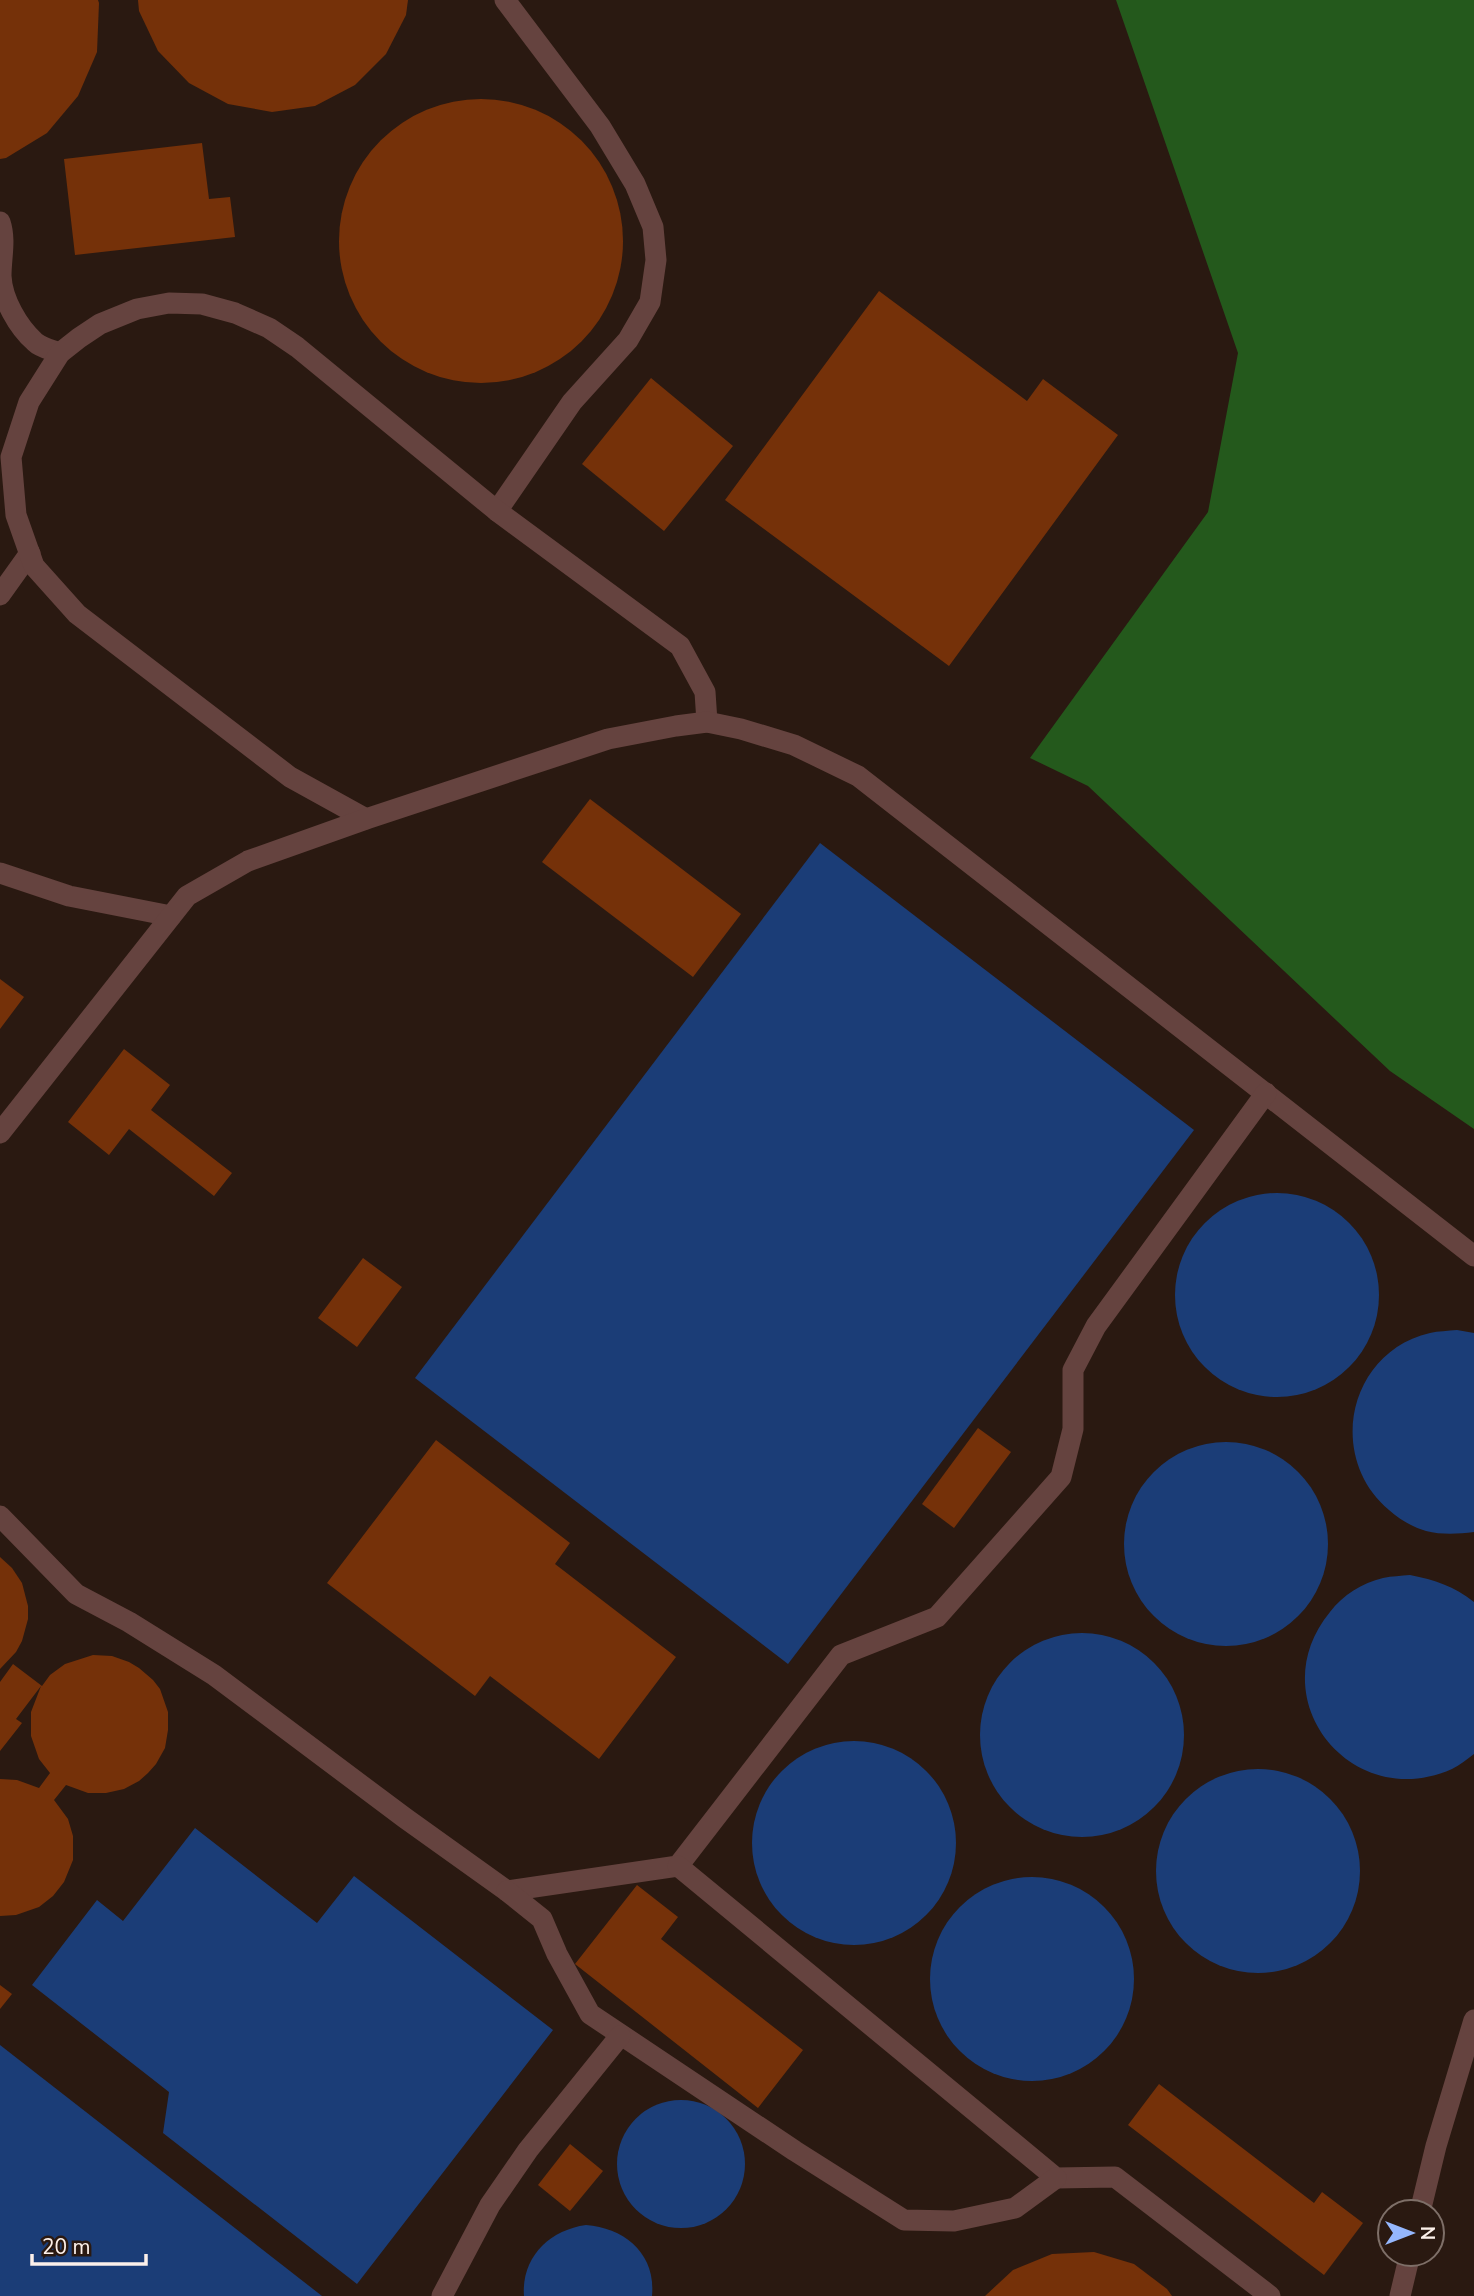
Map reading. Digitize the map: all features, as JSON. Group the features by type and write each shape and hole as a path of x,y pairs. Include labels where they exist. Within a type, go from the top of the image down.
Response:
{"lane":[{"path":"497,511 572,402 628,340 650,302 656,260 653,227 635,184 600,126 505,0"},
{"path":"0,222 4,251 1,277 6,299 16,319 37,344 60,353"},
{"path":"366,819 290,777 77,614 34,566 16,515 11,457 29,402 60,353 100,324 138,309 169,303 202,304 235,313 269,327 497,511 680,646 705,692 706,722"},
{"path":"0,595 30,553"},
{"path":"0,1133 187,896 248,860 608,739 706,722 741,729 793,745 858,776 1474,1256"},
{"path":"0,873 69,896 172,916"},
{"path":"507,1891 678,1866 841,1655 937,1617 1061,1477 1073,1429 1073,1370 1096,1326 1266,1093"},
{"path":"0,1516 76,1594 129,1622 214,1675 542,1919 557,1954 590,2014 904,2220 954,2221 1015,2208 1056,2178 1115,2177 1270,2296"},
{"path":"678,1866 1056,2178"},
{"path":"1423,2198 1474,2020"},
{"path":"442,2296 498,2194 528,2150 620,2036"},
{"path":"1400,2296 1407,2268"}],"green space":[{"path":"1116,0 1474,0 1474,1129 1390,1071 1088,786 1030,758 1208,512 1238,353"}],"water":[{"path":"820,843 1194,1130 788,1664 415,1378"},
{"path":"1277,1193 1316,1201 1349,1223 1371,1256 1379,1295 1371,1334 1349,1367 1316,1389 1277,1397 1238,1389 1205,1367 1183,1334 1175,1295 1183,1256 1205,1223 1238,1201"},
{"path":"1457,1330 1474,1333 1474,1532 1444,1534 1416,1527 1389,1510 1369,1488 1357,1463 1353,1436 1355,1409 1364,1383 1380,1361 1402,1344 1430,1333"},
{"path":"1226,1442 1265,1450 1298,1472 1320,1505 1328,1544 1320,1583 1298,1616 1265,1638 1226,1646 1187,1638 1154,1616 1132,1583 1124,1544 1132,1505 1154,1472 1187,1450"},
{"path":"1410,1575 1444,1584 1474,1602 1474,1754 1452,1769 1415,1779 1380,1776 1350,1762 1326,1740 1311,1711 1305,1679 1311,1645 1330,1612 1341,1600 1375,1580"},
{"path":"1082,1633 1121,1641 1154,1663 1176,1696 1184,1735 1176,1774 1154,1807 1121,1829 1082,1837 1043,1829 1010,1807 988,1774 980,1735 988,1696 1010,1663 1043,1641"},
{"path":"854,1741 893,1749 926,1771 948,1804 956,1843 948,1882 926,1915 893,1937 854,1945 815,1937 782,1915 760,1882 752,1843 760,1804 782,1771 815,1749"},
{"path":"1258,1769 1297,1777 1330,1799 1352,1832 1360,1871 1352,1910 1330,1943 1297,1965 1258,1973 1219,1965 1186,1943 1164,1910 1156,1871 1164,1832 1186,1799 1219,1777"},
{"path":"195,1828 317,1923 354,1876 553,2030 357,2284 163,2133 169,2092 32,1985 97,1900 123,1921"},
{"path":"1032,1877 1071,1885 1104,1907 1126,1940 1134,1979 1126,2018 1104,2051 1071,2073 1032,2081 993,2073 960,2051 938,2018 930,1979 938,1940 960,1907 993,1885"},
{"path":"0,2045 322,2296 0,2296"},
{"path":"681,2100 706,2104 727,2118 741,2139 745,2164 741,2189 727,2210 706,2224 681,2228 656,2224 635,2210 621,2189 617,2164 621,2139 635,2118 656,2104"},
{"path":"586,2225 613,2231 635,2246 649,2268 652,2296 524,2296 527,2270 540,2248 560,2233"}],"building":[{"path":"0,0 98,0 99,3 97,52 78,96 47,133 0,159"},
{"path":"138,0 408,0 406,15 386,54 355,85 315,106 272,112 228,104 189,83 158,51 139,11"},
{"path":"481,99 522,105 548,116 571,131 591,151 606,174 617,200 623,241 617,282 606,308 591,331 571,351 548,366 522,377 481,383 440,377 414,366 391,351 371,331 356,308 345,282 339,241 345,200 356,174 371,151 391,131 414,116 440,105"},
{"path":"202,143 209,199 230,197 235,237 75,255 64,159"},
{"path":"879,291 1027,401 1043,379 1118,435 949,666 725,500"},
{"path":"651,378 733,446 664,531 582,464"},
{"path":"590,799 741,914 693,977 542,862"},
{"path":"0,979 24,997 0,1029"},
{"path":"124,1049 170,1085 151,1110 232,1173 214,1196 129,1129 109,1155 68,1122"},
{"path":"363,1258 402,1287 357,1347 318,1318"},
{"path":"978,1428 1011,1452 954,1528 922,1504"},
{"path":"436,1440 570,1543 555,1564 676,1657 599,1759 490,1676 475,1696 327,1583"},
{"path":"0,1557 22,1583 28,1606 28,1619 16,1652 0,1669"},
{"path":"93,1655 112,1656 129,1662 153,1680 160,1689 168,1712 165,1748 148,1773 124,1789 88,1793 66,1785 54,1800 68,1819 73,1836 73,1860 64,1882 53,1896 39,1907 16,1915 0,1916 0,1779 17,1780 39,1788 50,1773 39,1759 31,1736 31,1712 41,1686 16,1719 22,1723 0,1751 0,1682 13,1664 42,1686 50,1675 65,1664"},
{"path":"637,1885 678,1917 661,1939 803,2050 758,2108 575,1964"},
{"path":"0,1985 12,1994 0,2009"},
{"path":"1159,2084 1314,2203 1322,2192 1363,2223 1324,2275 1128,2125"},
{"path":"570,2144 603,2171 570,2211 538,2185"},
{"path":"1094,2252 1134,2264 1167,2289 1172,2296 985,2296 1013,2270 1052,2254"}]}
